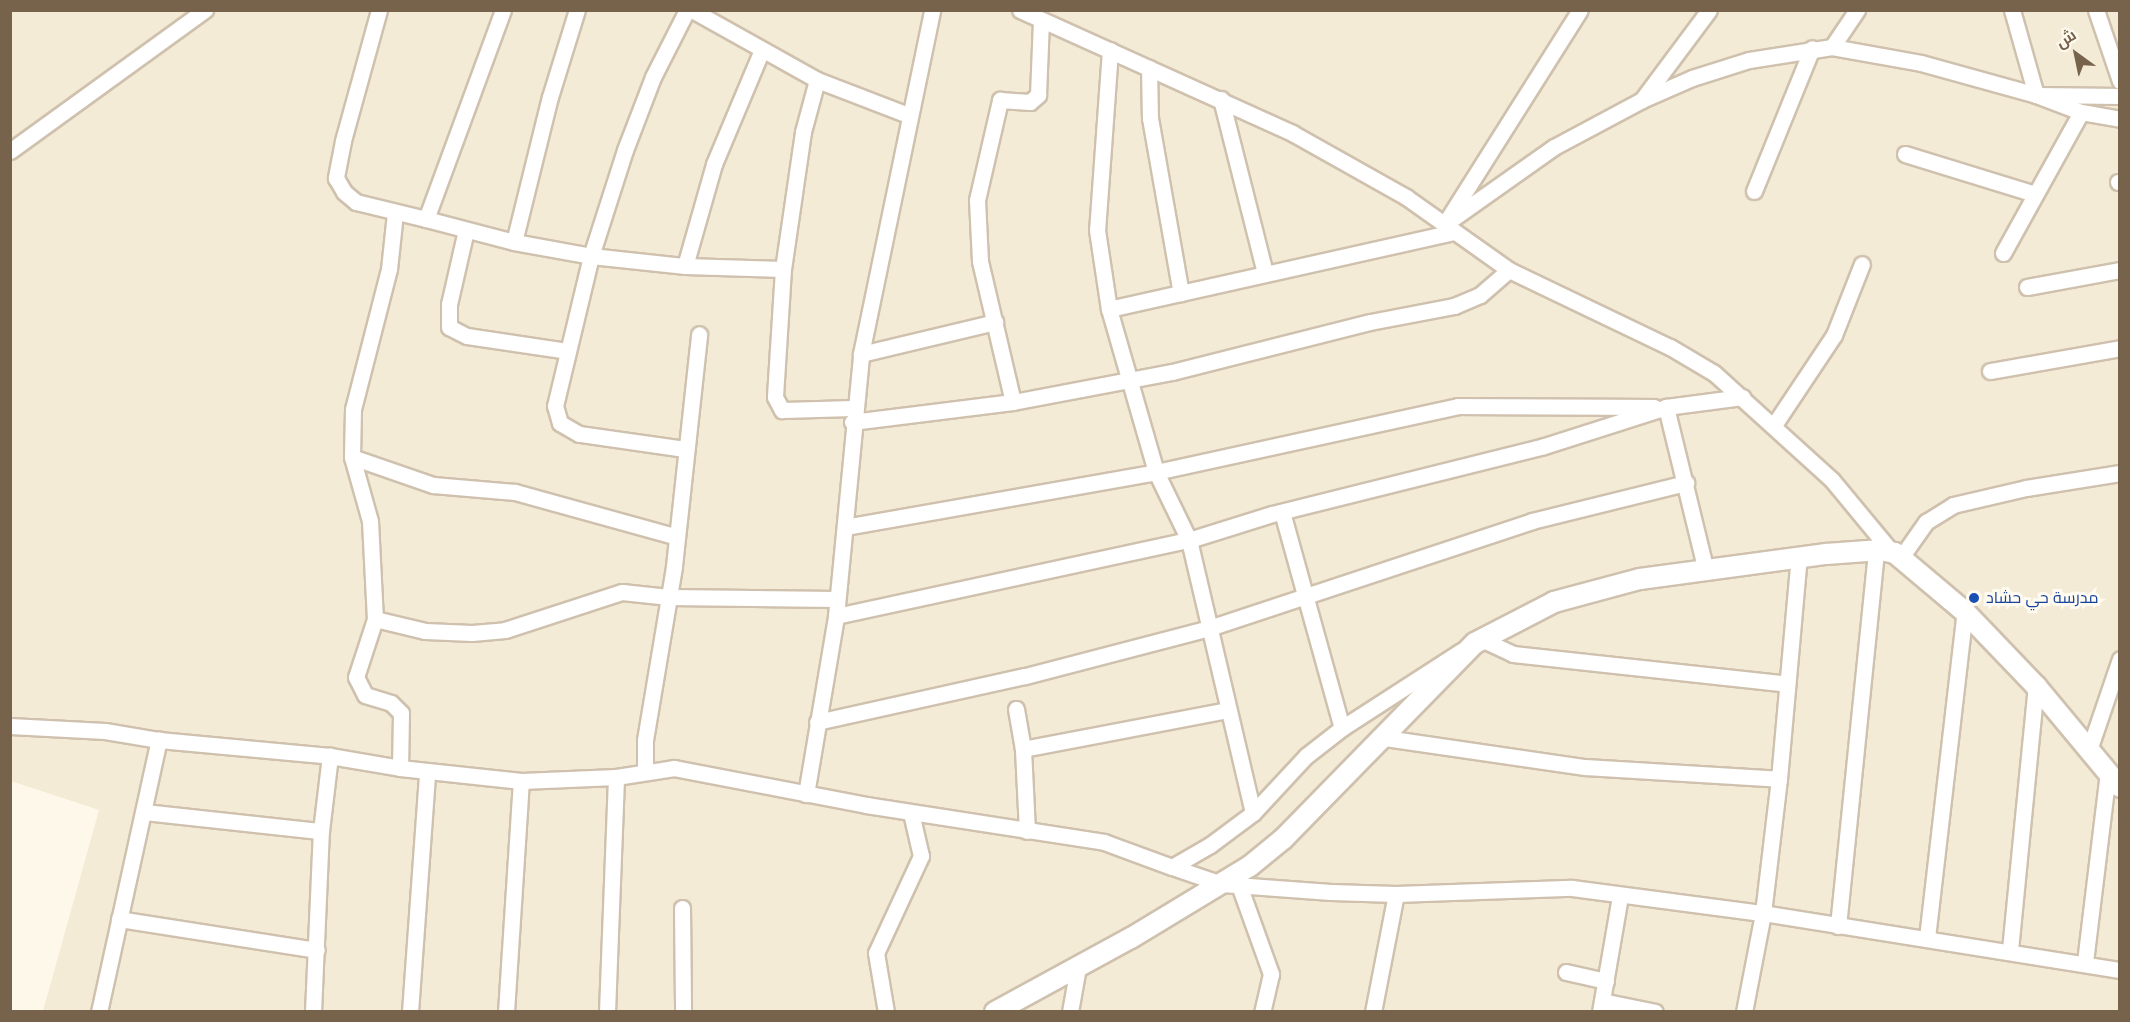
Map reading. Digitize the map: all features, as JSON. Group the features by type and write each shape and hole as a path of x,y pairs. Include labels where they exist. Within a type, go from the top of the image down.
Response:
{"street":[{"path":"10,151 205,10"},
{"path":"380,10 336,171 339,186 350,198 365,206 514,242 591,256 685,266 783,269"},
{"path":"426,219 503,10"},
{"path":"514,242 550,97 577,10"},
{"path":"685,449 579,434 560,423 555,406 591,256 649,88 687,10"},
{"path":"692,10 817,80 908,115"},
{"path":"806,794 836,616 853,415 861,354 908,115 932,10"},
{"path":"1020,10 1221,99 1348,163 1509,270 1670,347 1714,373 1774,425 1832,480 1889,552 1965,612 2037,686 2114,779 2085,962"},
{"path":"1449,228 1580,10"},
{"path":"1642,100 1709,10"},
{"path":"1832,47 1857,10"},
{"path":"2012,10 2036,95"},
{"path":"2096,10 2120,81"},
{"path":"1012,402 980,261 977,200 996,106 1003,99 1030,102 1038,95 1041,20"},
{"path":"1109,309 1449,228 1545,153 1642,100 1692,78 1749,60 1812,48 1832,47 1921,63 2036,95 2081,112 2120,119"},
{"path":"1754,191 1812,48"},
{"path":"685,266 714,164 762,50"},
{"path":"1110,50 1097,230 1109,309 1156,472 1189,540 1227,710 1253,813"},
{"path":"1149,68 1149,118 1181,293"},
{"path":"817,80 801,144 783,269 776,364 777,406 782,410 853,415 1012,402 1129,379 1454,306 1480,295 1509,270"},
{"path":"2036,95 2120,96"},
{"path":"1221,99 1265,273"},
{"path":"2003,253 2081,112"},
{"path":"1905,154 2035,194"},
{"path":"395,213 389,269 355,400 352,457 370,521 375,619 356,677 365,694 391,703 401,713 400,768"},
{"path":"466,230 449,304 449,327 467,336 567,351"},
{"path":"1774,425 1834,335 1862,264"},
{"path":"2027,287 2120,270"},
{"path":"861,354 995,322"},
{"path":"645,770 646,732 669,597 674,536 699,334"},
{"path":"1990,371 2120,348"},
{"path":"845,527 1156,472 1458,406 1666,407 1742,397"},
{"path":"1666,407 1705,567"},
{"path":"836,616 1189,540 1282,512 1544,446 1666,407"},
{"path":"352,457 433,484 515,492 674,536"},
{"path":"1172,867 1210,845 1253,813 1306,756 1342,728 1478,641 1554,602 1640,579 1705,567 1799,557 1889,552 1926,522 1953,505 2025,488 2120,472"},
{"path":"817,722 1025,676 1209,628 1306,598 1389,565 1532,521 1686,483"},
{"path":"1282,512 1342,728"},
{"path":"1838,926 1889,552"},
{"path":"1744,1011 1763,913 1779,779 1799,557"},
{"path":"375,619 425,631 472,633 505,630 622,592 669,597 836,599"},
{"path":"1927,938 1965,612"},
{"path":"1478,641 1513,654 1787,684"},
{"path":"995,1011 1230,884 1283,839 1385,738 1478,641"},
{"path":"2090,750 2120,660"},
{"path":"2010,951 2037,686"},
{"path":"1016,709 1023,748 1027,831"},
{"path":"1023,748 1227,710"},
{"path":"10,726 105,731 159,740 330,756 427,772 521,781 616,777 645,770 686,770 911,813 1104,842 1172,867 1230,884 1396,894 1572,888 1763,913 2085,962 2120,970"},
{"path":"1385,738 1585,767 1779,779"},
{"path":"99,1011 145,812 159,740"},
{"path":"313,1011 321,831 330,756"},
{"path":"410,1011 427,772"},
{"path":"607,1011 616,777"},
{"path":"506,1011 521,781"},
{"path":"145,812 321,831"},
{"path":"886,1011 876,953 921,856 911,813"},
{"path":"1230,884 1271,974 1262,1011"},
{"path":"1373,1011 1396,894"},
{"path":"1620,896 1601,1006 1655,1011"},
{"path":"682,908 683,1011"},
{"path":"119,919 317,950"},
{"path":"1070,1011 1078,967"},
{"path":"1566,972 1606,981"}],"shaded area":[{"path":"11,11 2119,11 2119,1011 43,1011 99,810 11,781"}],"place":[{"name":"مدرسة حي حشاد","path":"1974,598"}]}
